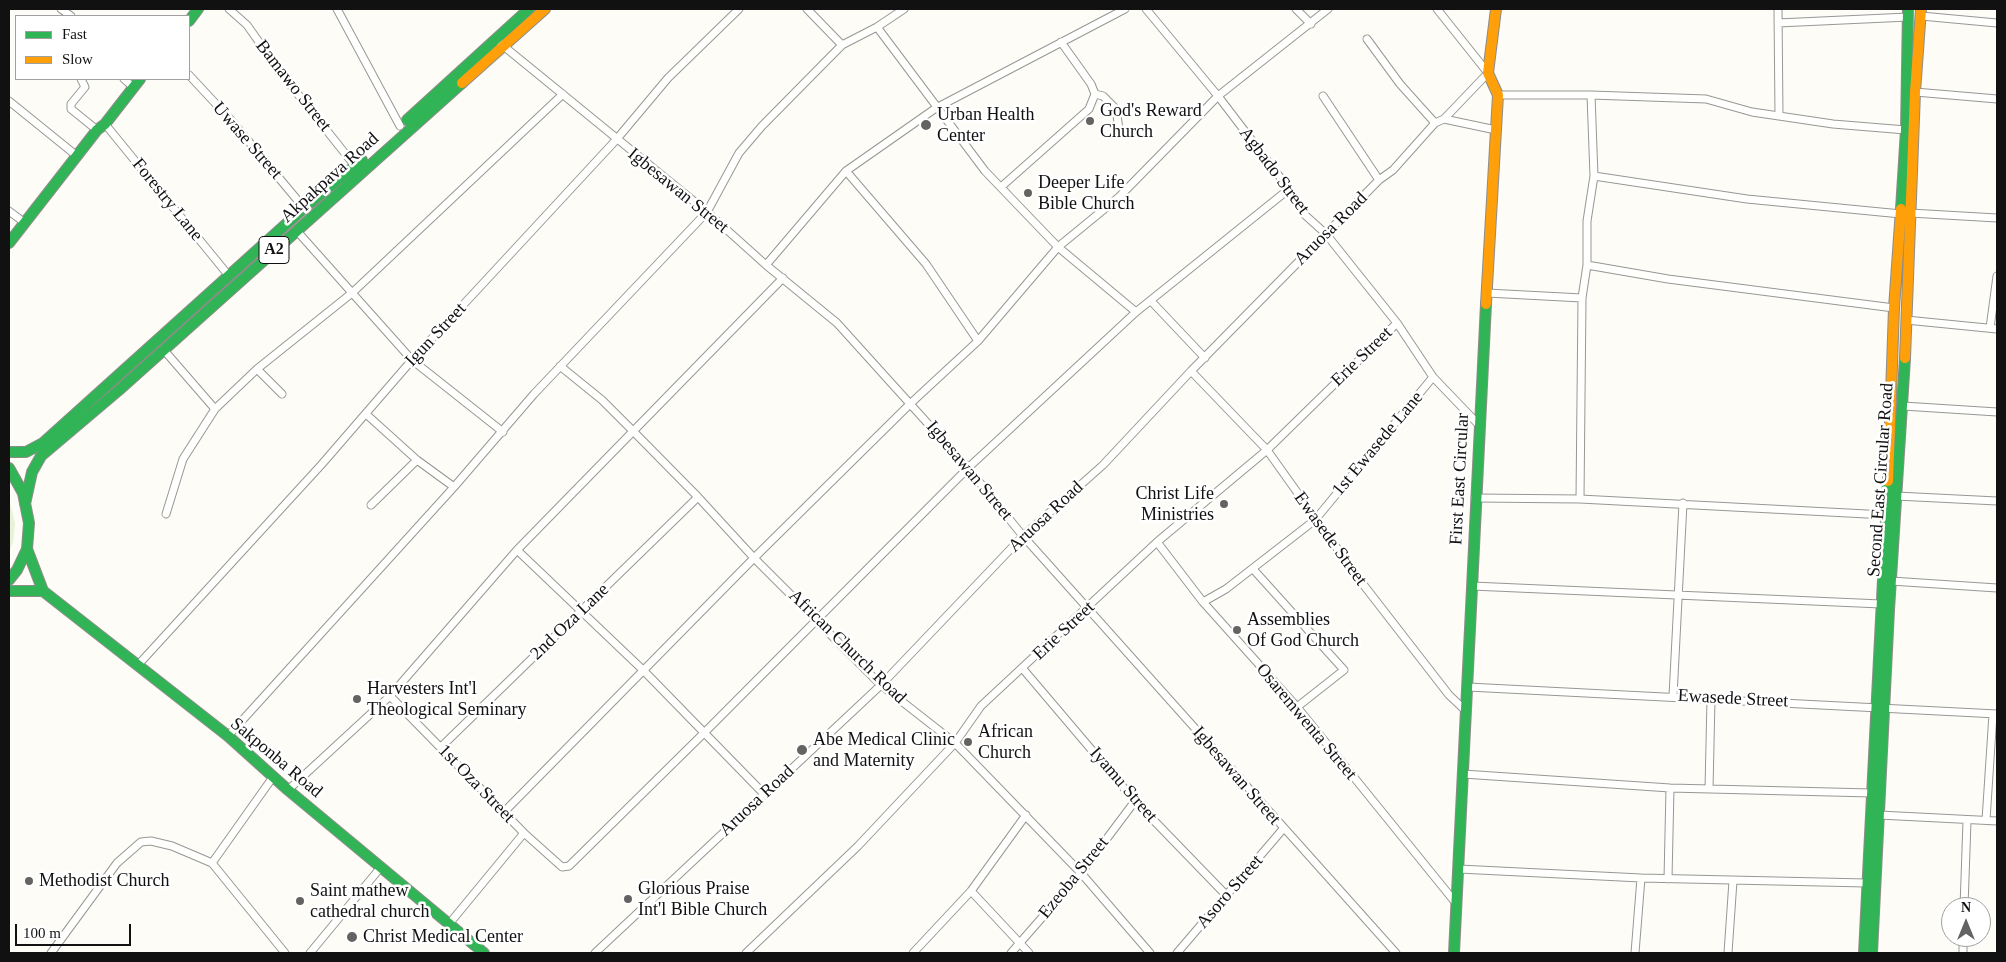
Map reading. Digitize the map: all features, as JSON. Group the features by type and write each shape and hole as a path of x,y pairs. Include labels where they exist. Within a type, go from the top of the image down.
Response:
{"main road":[{"path":"190,19 198,9"},
{"name":"Akpakpava Road","path":"9,452 26,452 43,443 529,9"},
{"name":"Akpakpava Road","path":"25,504 32,472 41,456 119,390 545,9"},
{"path":"1488,73 1496,9"},
{"name":"Second East Circular Road","path":"1872,953 1879,815 1881,604 1894,308 1906,214 1921,12"},
{"name":"Second East Circular Road","path":"1864,953 1871,793 1891,582 1903,406 1906,320 1908,13"},
{"name":"First East Circular","path":"1454,953 1455,902 1459,869 1468,687 1478,425 1498,95 1488,73"},
{"path":"9,244 139,80"},
{"name":"A2","path":"9,468 23,493 29,523 27,549 17,570 9,580"},
{"path":"9,591 43,591 27,549"},
{"name":"Sakponba Road","path":"43,591 228,736 288,790 484,953"}],"street":[{"name":"Bamawo Street","path":"229,9 247,25 281,73 355,166"},
{"path":"337,9 400,126"},
{"name":"Igun Street","path":"138,665 366,414 412,360 616,140 668,78 739,9"},
{"path":"807,9 842,45"},
{"path":"228,736 454,487 560,366 707,212 739,153 762,126 842,45 878,27 904,9"},
{"path":"766,265 846,171 936,108 1125,9"},
{"name":"Agbado Street","path":"1146,9 1218,96 1289,189 1305,214 1326,234 1397,323 1433,377 1478,425"},
{"path":"1296,9 1311,24"},
{"path":"503,813 754,558 910,403 978,341 1058,248 1119,197 1218,96 1328,9"},
{"path":"1437,9 1488,73"},
{"path":"1778,9 1779,115"},
{"path":"1921,12 1997,22"},
{"path":"1778,22 1908,13"},
{"path":"878,27 936,108 984,170 1058,248 1136,312"},
{"name":"Igbesawan Street","path":"494,39 707,212 766,265 837,322 968,468 1023,536 1283,829 1396,953"},
{"path":"1367,39 1400,84 1435,123"},
{"path":"1001,187 1090,109 1095,94 1091,84 1061,42"},
{"name":"Aruosa Road","path":"595,953 881,685 1023,536 1102,465 1191,371 1379,180 1394,170 1435,123 1444,118 1488,73"},
{"name":"Uwase Street","path":"190,76 230,119 304,208"},
{"name":"Forestry Lane","path":"82,80 85,86 71,104 71,109 101,127 229,276"},
{"path":"125,80 132,87"},
{"path":"1915,92 1997,99"},
{"path":"166,514 183,459 216,409 257,369 352,293 563,94"},
{"path":"1095,94 1103,96 1116,109 1119,129"},
{"path":"1498,95 1591,94 1706,99 1752,112 1833,124 1906,130"},
{"path":"1580,499 1582,298 1587,265 1587,221 1594,176 1591,94"},
{"path":"1323,96 1379,180"},
{"path":"9,101 77,156"},
{"path":"1444,118 1496,130"},
{"path":"846,171 926,264 978,341"},
{"path":"1594,176 1747,198 1906,214 1997,218"},
{"path":"704,733 968,468 1136,312 1289,189"},
{"path":"9,211 25,223"},
{"path":"296,230 412,360 503,432"},
{"path":"1587,265 1668,279 1894,308"},
{"path":"1906,320 1994,328 1997,276"},
{"path":"288,790 390,696 517,550 632,430 712,353 783,278"},
{"path":"1487,293 1582,298"},
{"path":"1151,301 1205,358"},
{"name":"Erie Street","path":"746,953 858,846 955,743 981,706 1023,669 1157,542 1267,450 1397,323"},
{"path":"163,349 216,409"},
{"name":"African Church Road","path":"560,366 602,400 698,496 754,558 818,619 881,685 955,743 1081,873 1150,953"},
{"path":"257,369 282,394"},
{"name":"Ewasede Street","path":"1191,371 1267,450 1315,520 1449,695 1466,711"},
{"name":"1st Ewasede Lane","path":"1203,602 1226,589 1254,569 1315,520 1433,377"},
{"path":"1903,406 1997,412"},
{"path":"366,414 417,460 454,487"},
{"path":"370,505 417,460"},
{"name":"2nd Oza Lane","path":"441,747 698,496"},
{"path":"1896,496 1997,500"},
{"path":"1475,498 1580,499 1886,515"},
{"path":"1673,696 1683,504"},
{"name":"Osaremwenta Street","path":"1157,542 1203,602 1297,707 1455,902"},
{"path":"517,550 644,671 764,794"},
{"path":"1254,569 1344,670 1297,707"},
{"path":"1891,582 1997,588"},
{"path":"1472,586 1881,604"},
{"name":"Iyamu Street","path":"1023,669 1135,802 1227,896"},
{"name":"Ewasede Street","path":"1468,687 1673,696 1995,714"},
{"name":"1st Oza Street","path":"390,696 503,813 565,867 569,866 704,733"},
{"path":"1709,789 1711,698"},
{"path":"1986,820 1995,714"},
{"path":"1463,774 1670,788 1871,793"},
{"path":"212,862 273,777"},
{"path":"1668,879 1670,788"},
{"name":"Ezeoba Street","path":"1012,953 1081,873 1135,802"},
{"path":"913,953 972,891 1026,815"},
{"path":"1879,815 1967,821 1997,821"},
{"path":"1964,897 1967,821"},
{"name":"Asoro Street","path":"1177,953 1283,829"},
{"path":"449,924 524,833"},
{"path":"51,953 117,863 141,842 151,841 172,846 212,862 285,953"},
{"path":"310,953 381,867"},
{"path":"1459,869 1668,879 1866,883"},
{"path":"1635,953 1641,878"},
{"path":"1728,953 1732,881"},
{"path":"972,891 1029,953"}],"green space":[{"path":"9,498 15,524 13,542 9,552"}],"traffic: fast":[{"path":"190,20 198,9"},
{"path":"407,120 529,9"},
{"path":"1901,209 1906,130 1908,9"},
{"path":"9,243 97,130 105,124 139,80"},
{"path":"25,504 32,472 41,456 119,390 462,83"},
{"path":"9,452 26,452 43,443 304,208 362,160"},
{"path":"1454,953 1486,304"},
{"path":"1872,953 1889,610 1905,358"},
{"path":"9,468 23,493 29,523 27,549 17,570 9,580"},
{"path":"1864,953 1888,481"},
{"path":"27,549 43,591 228,736 288,790 484,953"},
{"path":"9,591 43,591"}],"traffic: slow":[{"path":"462,83 545,9"},
{"path":"1486,304 1498,95 1488,73 1496,9"},
{"path":"1905,358 1915,92 1921,9"},
{"path":"1888,481 1894,308 1901,209"}],"place":[{"name":"God's Reward Church","path":"1090,121"},
{"name":"Urban Health Center","path":"926,125"},
{"name":"Deeper Life Bible Church","path":"1028,193"},
{"name":"Christ Life Ministries","path":"1224,504"},
{"name":"Assemblies Of God Church","path":"1237,630"},
{"name":"Harvesters Int'l Theological Seminary","path":"357,699"},
{"name":"African Church","path":"968,742"},
{"name":"Abe Medical Clinic and Maternity","path":"802,750"},
{"name":"Methodist Church","path":"29,881"},
{"name":"Glorious Praise Int'l Bible Church","path":"628,899"},
{"name":"Saint mathew cathedral church","path":"300,901"},
{"name":"Christ Medical Center","path":"352,937"}]}
